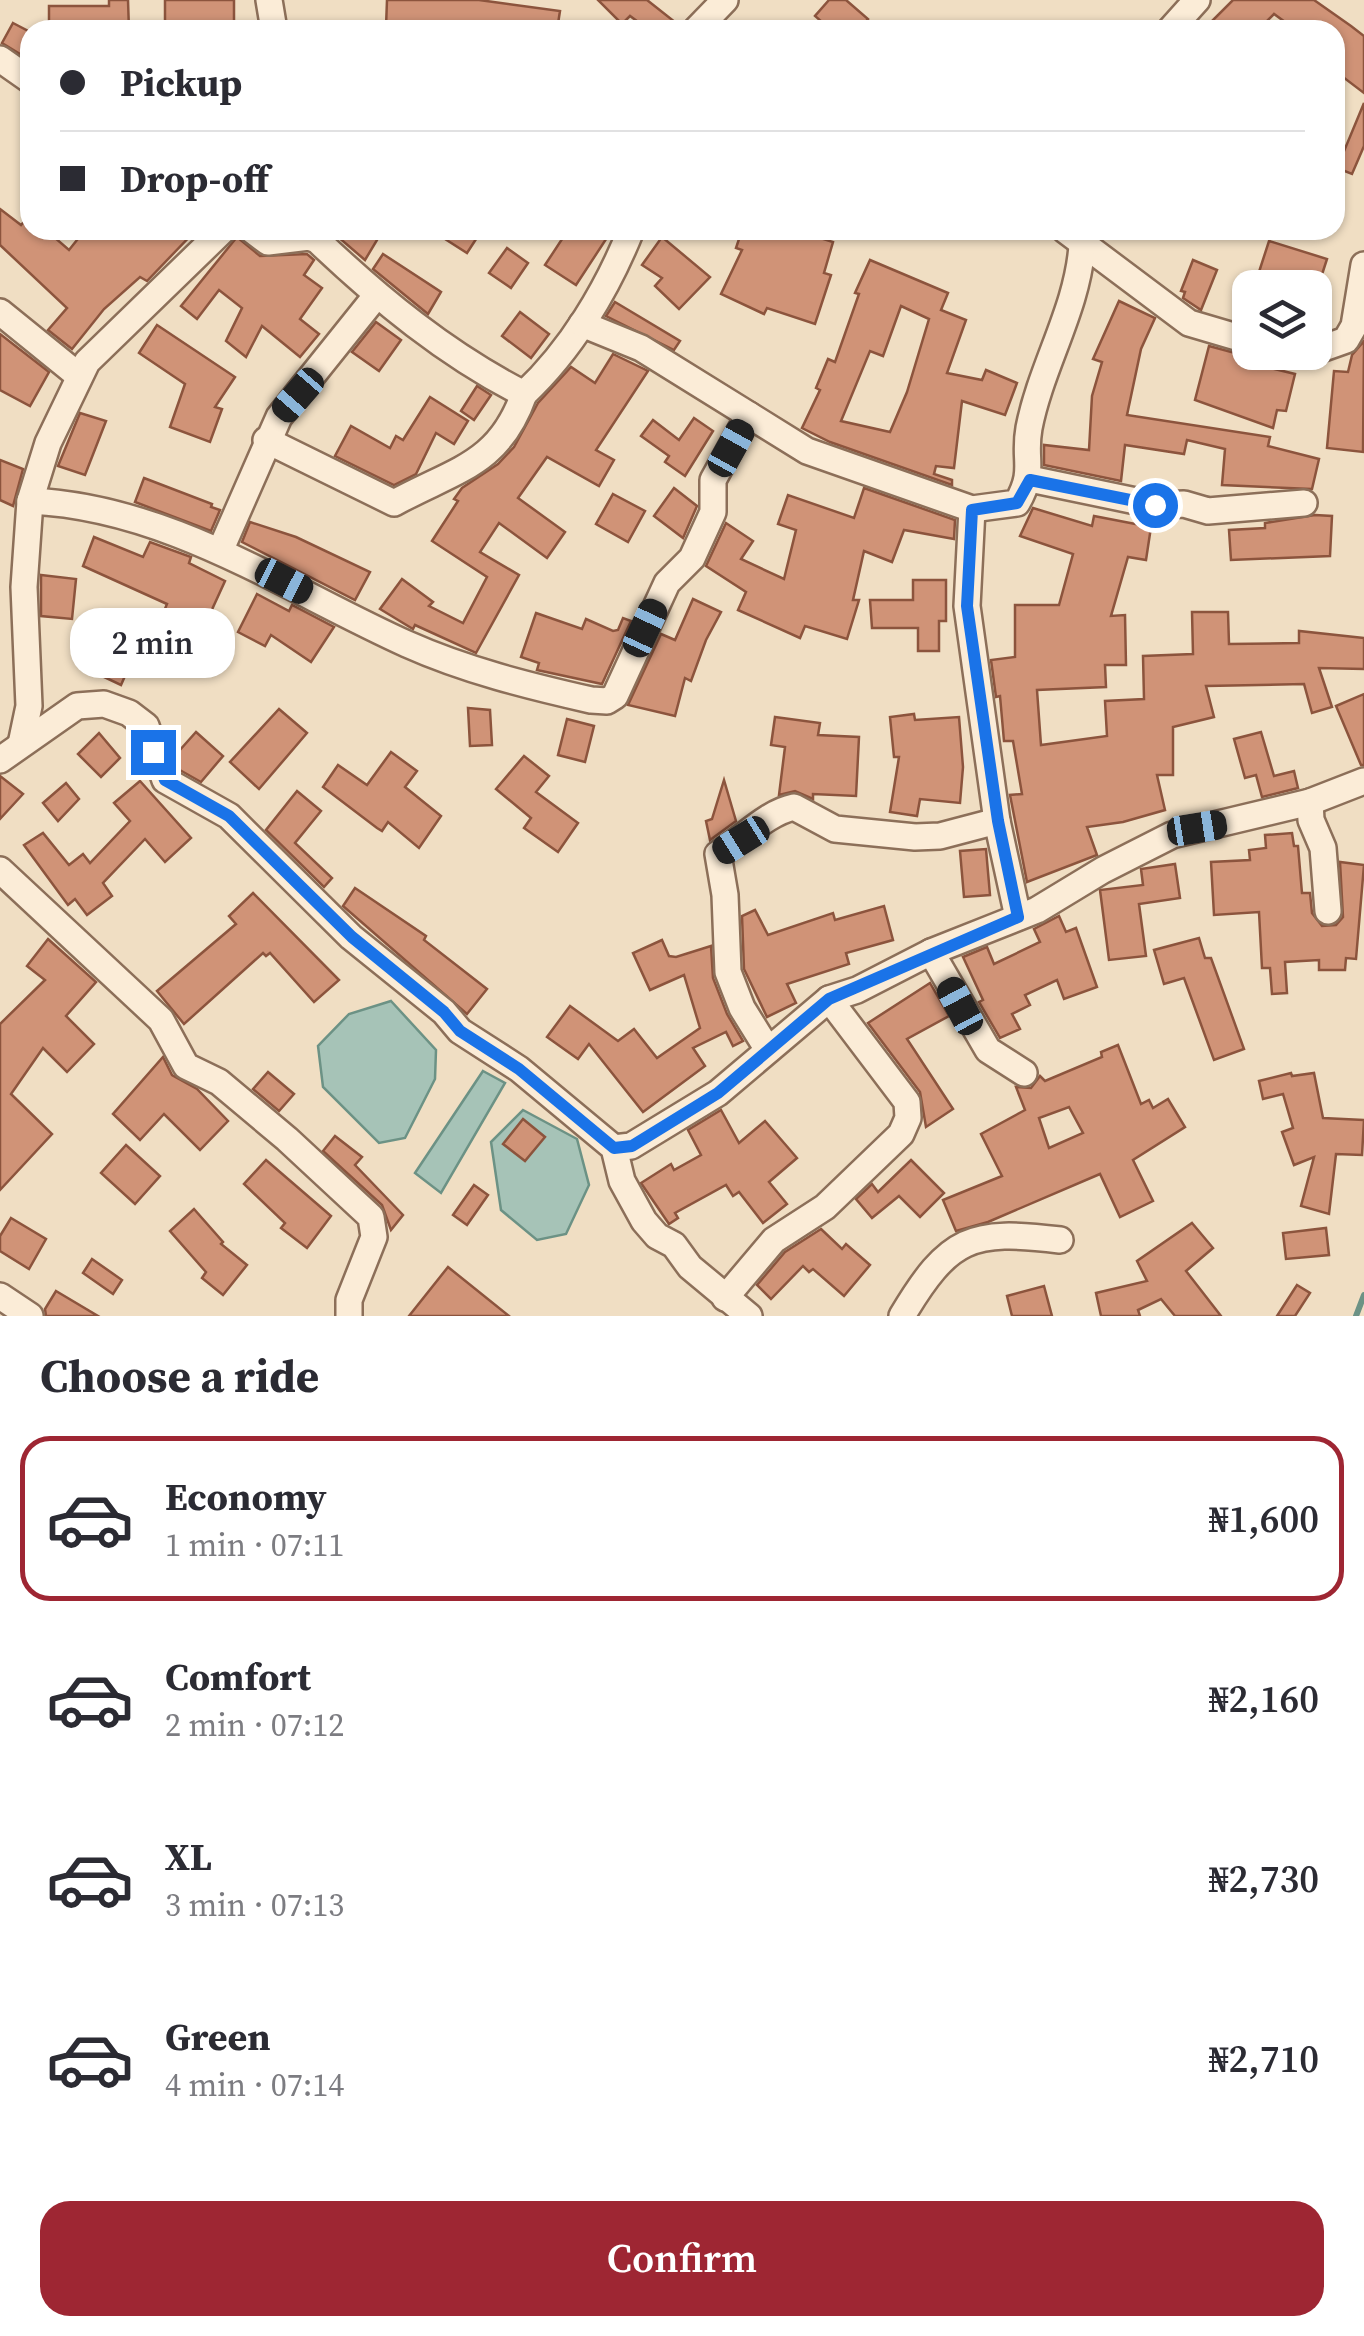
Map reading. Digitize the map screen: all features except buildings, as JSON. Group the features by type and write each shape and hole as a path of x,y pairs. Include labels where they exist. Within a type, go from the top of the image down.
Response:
{"street":[{"path":"706,20 726,0"},
{"path":"1179,20 1197,0"},
{"path":"21,744 29,706 24,588 30,501 48,443 87,362 213,240"},
{"path":"317,240 376,296 496,380 524,394"},
{"path":"266,440 394,503 467,463 481,460 499,444 524,394 555,365 582,324 626,240"},
{"path":"582,324 641,348 807,450 972,510 1017,503 1030,480 1030,425 1082,247 1189,323 1232,336"},
{"path":"1332,345 1346,340 1354,326 1364,265"},
{"path":"221,550 266,440 279,418 376,296"},
{"path":"0,312 80,376"},
{"path":"30,501 78,503 221,550 409,645 489,674 607,701 614,696 667,583 692,558 713,512 713,480 749,415"},
{"path":"1030,480 1155,505 1184,504 1208,511 1304,503"},
{"path":"972,510 967,606 998,821 1018,917"},
{"path":"0,760 77,706 104,704 128,713 146,726 165,780 229,816 352,937 444,1012 460,1031 519,1069 614,1148 622,1181 644,1220 657,1236 674,1244 690,1267 749,1316"},
{"path":"614,1148 632,1146 718,1093 829,999 1067,895 1103,870 1172,836 1310,802 1364,781"},
{"path":"1310,802 1311,820 1323,848 1328,912"},
{"path":"768,1050 742,1008 728,972 725,896 718,854 759,828 771,814 794,807 835,829 915,837 940,836 998,821"},
{"path":"0,870 161,1020 186,1066 218,1082 287,1138 371,1217 374,1238 349,1300 349,1316"},
{"path":"931,952 988,1050 1024,1072"},
{"path":"725,1298 774,1240 826,1206 901,1134 908,1118 906,1102 829,999"},
{"path":"902,1316 929,1270 959,1246 1001,1233 1060,1240"},
{"path":"0,1296 30,1316"}],"shaded area":[{"path":"391,1001 436,1050 435,1079 405,1138 379,1143 323,1087 318,1046 349,1014"},
{"path":"483,1071 505,1083 441,1193 415,1173"},
{"path":"523,1110 577,1139 589,1185 566,1234 537,1240 501,1210 491,1142"}],"waterway":[{"path":"1356,1316 1364,1295"}],"route":[{"path":"153,752 165,780 229,816 352,937 444,1012 460,1031 519,1069 614,1148 632,1146 718,1093 829,999 1018,917 998,821 967,606 972,510 1017,503 1030,480 1155,505"}]}
